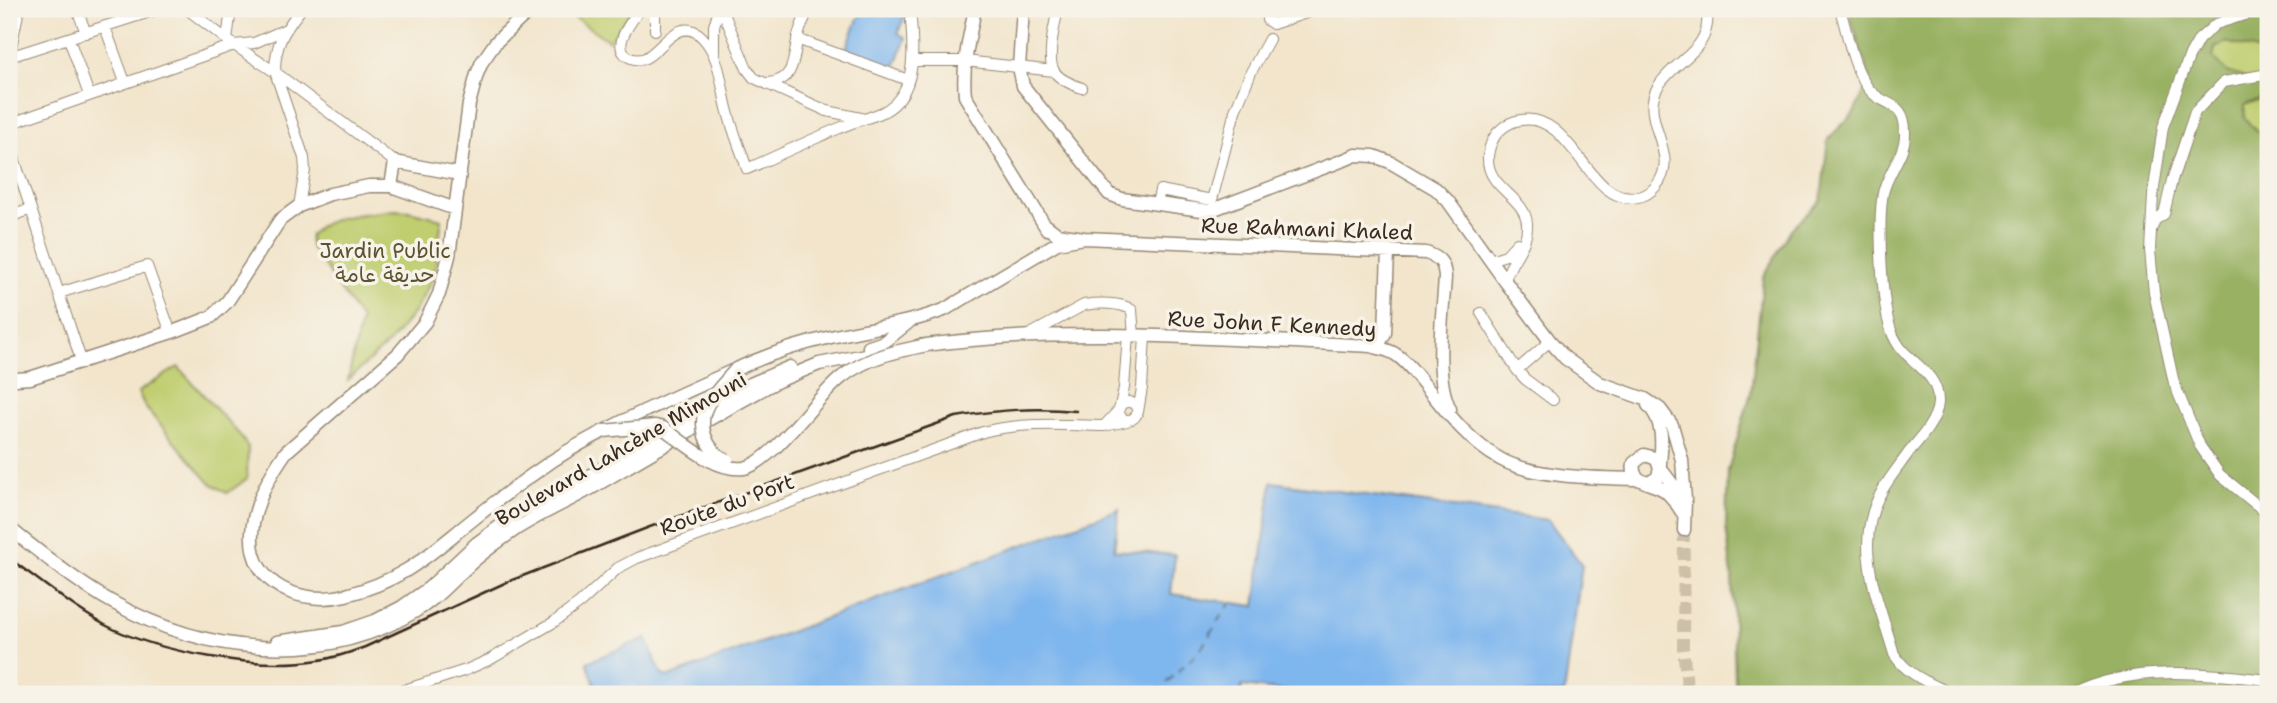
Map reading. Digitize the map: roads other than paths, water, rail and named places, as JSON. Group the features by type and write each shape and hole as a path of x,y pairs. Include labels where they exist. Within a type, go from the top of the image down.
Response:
{"main road":[{"path":"531,9 496,42 482,62 469,104 449,256 444,278 425,322 398,354 286,452 272,472 254,515 251,536 261,570 283,590 303,597 342,596 373,587 414,568 513,488 604,431 736,369 792,347 925,318 956,304 1041,251 1065,240 1084,238"},
{"path":"975,9 965,61 965,96 1044,224 1050,239 1041,251"},
{"path":"1023,9 1019,67 1023,86 1109,194 1122,199 1200,211 1216,209 1356,155 1374,156 1391,162 1436,189 1448,201 1565,358 1608,387 1652,403 1672,425 1684,472 1684,530 1682,512 1673,485 1652,456 1638,459 1633,466 1633,473 1643,481 1667,492 1682,512"},
{"path":"391,186 395,163 459,174"},
{"path":"9,376 16,379 30,378 201,322 219,311 280,220 299,206 351,189 391,186 455,209"},
{"path":"1044,224 1057,234 1084,238"},
{"name":"Rue Rahmani Khaled","path":"1084,238 1426,253 1438,258 1444,265 1441,365 1444,394 1459,424"},
{"path":"1370,346 1380,342 1385,333 1388,252"},
{"name":"Boulevard Lahcène Mimouni","path":"261,647 284,640 343,632 388,615 416,599 477,543 518,513 581,481 746,386 800,363 877,345 909,321"},
{"name":"Boulevard Lahcène Mimouni","path":"9,528 88,588 142,618 214,640 261,647 322,646 373,633 430,603 467,566 526,523 778,381 819,364 866,354 1026,336"},
{"name":"Rue John F Kennedy","path":"1026,336 1136,336 1370,346 1396,354 1453,419 1492,454 1517,467 1643,481"},
{"path":"604,431 655,426 663,428 714,461 743,468 764,457 844,375 863,363 889,353 928,345"},
{"path":"1421,380 1434,379 1441,365"},
{"path":"736,369 706,407 704,434 712,450 721,457 737,462 764,457"},
{"path":"1636,397 1651,416 1654,428 1653,439 1644,456"},
{"path":"1636,397 1653,410 1658,420 1661,441 1658,477 1643,481"},
{"name":"Rue John F Kennedy","path":"1594,477 1614,474 1633,466"}],"street":[{"path":"19,9 9,57 159,9"},
{"path":"78,9 86,33"},
{"path":"187,9 395,163"},
{"path":"231,43 232,9"},
{"path":"299,206 305,170 304,158 275,72 276,49 286,29 301,9"},
{"path":"640,9 623,34 622,48 629,57 641,60 670,35 685,30 700,34 713,52"},
{"path":"655,9 655,30"},
{"path":"720,9 714,26 713,52 728,114 747,169 862,118 881,113 896,103 908,80 913,61 910,9"},
{"path":"720,9 754,78 827,111 862,118"},
{"path":"767,83 788,76 808,9"},
{"path":"1054,71 1050,59 1058,9"},
{"path":"1267,13 1269,22 1276,24 1318,9"},
{"path":"1505,281 1511,262 1524,243 1526,218 1490,172 1489,150 1499,132 1510,123 1524,119 1545,123 1557,132 1614,194 1632,198 1649,193 1662,176 1665,163 1664,149 1653,115 1654,96 1660,85 1705,37 1707,9"},
{"path":"1840,9 1859,74 1876,98 1891,103 1899,110 1904,122 1903,149 1884,192 1881,214 1886,309 1891,330 1902,351 1929,376 1937,390 1938,404 1928,426 1881,491 1869,520 1867,564 1894,654 1902,667 1952,694"},
{"path":"2263,9 2216,24 2199,39 2189,57 2163,127 2154,182 2150,259 2154,293 2174,383 2200,446 2220,475 2268,514"},
{"path":"105,27 125,82"},
{"path":"9,124 231,43 254,43 286,29"},
{"path":"69,39 89,95"},
{"path":"797,39 908,80"},
{"path":"1157,204 1160,190 1212,200 1235,111 1251,72 1269,39"},
{"path":"913,61 965,61 1054,71 1069,83 1082,88"},
{"path":"2151,233 2155,220 2164,214 2172,180 2195,112 2224,82 2268,74"},
{"path":"9,143 82,363"},
{"path":"9,217 32,209"},
{"path":"1490,260 1509,253 1526,232"},
{"path":"59,293 147,266 171,333"},
{"path":"1026,336 1084,305 1126,306 1132,310 1136,336 1142,380 1138,412 1128,421 1119,416 1119,409 1136,336"},
{"path":"1480,313 1517,370 1553,400"},
{"path":"1517,370 1550,341"},
{"path":"1104,426 1124,403 1134,403 1138,412"},
{"name":"Route du Port","path":"392,694 466,670 522,642 580,603 618,568 637,558 983,432 1011,426 1104,426 1128,421"},
{"path":"2072,694 2107,680 2150,675 2210,674 2268,680"}],"water":[{"path":"865,9 906,9 898,33 906,38 895,67 845,51"},
{"path":"1272,482 1548,520 1582,565 1564,694 1309,694 1242,686 1241,694 598,694 587,662 646,638 662,675 669,677 1119,509 1114,550 1175,555 1171,594 1255,606"}],"tunnel":[{"path":"1684,530 1683,648 1688,694"}],"railway":[{"path":"9,558 92,618 153,644 239,661 295,663 319,660 365,647 507,582 647,528 956,417 1016,410 1076,411"}],"park label":[{"name":"Jardin Public حديقة عامة","path":"385,263"}]}
